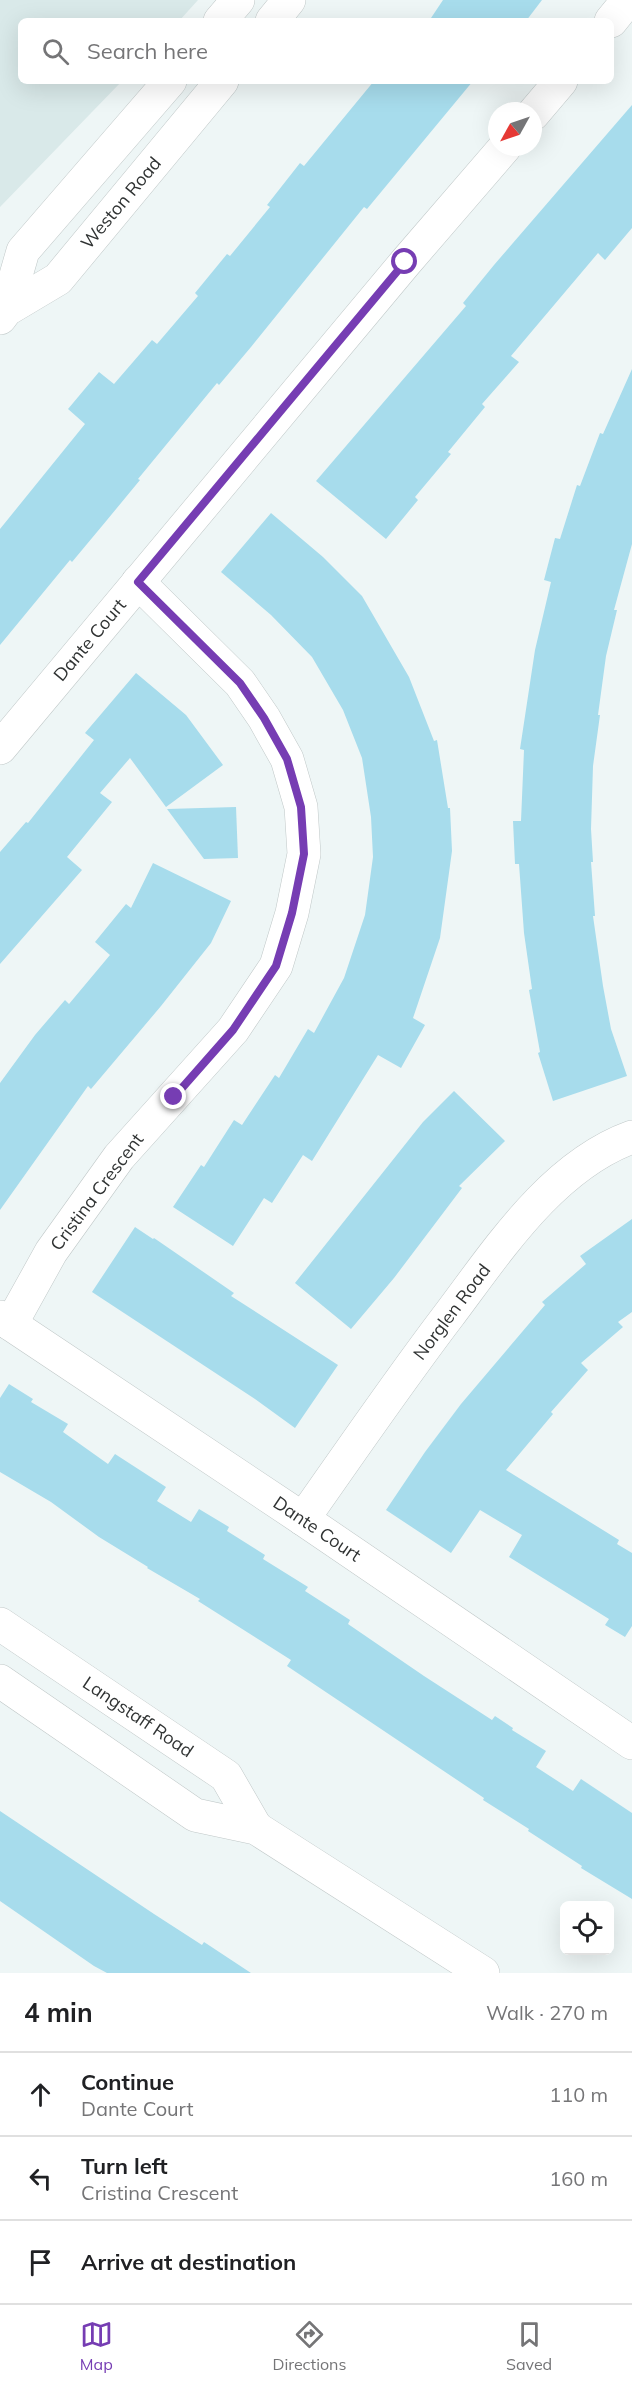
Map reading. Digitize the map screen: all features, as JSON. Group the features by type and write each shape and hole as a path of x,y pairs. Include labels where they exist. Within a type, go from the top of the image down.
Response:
{"street":[{"path":"223,18 238,0"},
{"path":"274,18 289,0"},
{"path":"613,18 628,0"},
{"name":"Weston Road","path":"3,314 24,251 167,84"},
{"name":"Weston Road","path":"3,314 58,279 220,84"},
{"path":"542,103 558,84"},
{"name":"Dante Court","path":"0,748 405,262 497,156"},
{"name":"Cristina Crescent","path":"6,1320 51,1251 119,1158 233,1030 276,966 292,913 304,854 301,807 287,759 264,718 240,683 138,582"},
{"name":"Norglen Road","path":"303,1519 428,1343 514,1229 562,1180 613,1144 632,1137"},
{"name":"Dante Court","path":"6,1320 632,1743"},
{"name":"Langstaff Road","path":"0,1624 226,1776 256,1828"},
{"name":"Langstaff Road","path":"0,1681 195,1815 256,1828 483,1973"}],"shaded area":[{"path":"0,0 198,0 182,18 18,18 18,84 119,84 0,207"}],"building":[{"path":"443,0 542,0 528,18 431,18"},
{"path":"372,84 471,84 367,209 364,207 251,347 219,385 217,383 107,520 72,562 70,560 0,645 0,529 85,424 68,409 99,372 114,384 152,340 157,344 198,296 195,293 227,254 230,256 270,207 267,205 300,163 304,166"},
{"path":"632,105 632,228 605,260 598,253 511,356 519,362 482,404 485,407 448,452 451,454 415,497 418,500 386,539 316,481 466,306 463,303 494,265"},
{"path":"632,369 632,544 614,610 617,610 606,656 593,766 591,829 595,916 593,916 603,986 611,1029 627,1076 553,1101 538,1053 540,1052 529,990 532,989 524,933 519,864 515,864 513,821 521,821 524,750 520,749 535,650 551,582 544,580 555,538 560,539 577,485 580,486 600,433 603,434"},
{"path":"271,513 323,557 362,596 409,677 434,741 437,740 448,808 450,808 452,851 440,938 413,1018 425,1025 401,1068 378,1055 312,1161 303,1155 272,1203 264,1198 233,1246 173,1207 201,1165 204,1167 234,1120 242,1125 275,1075 279,1078 308,1029 314,1033 344,978 365,915 373,857 371,817 362,758 343,710 312,657 271,615 221,572"},
{"path":"136,673 186,715 223,765 166,807 130,758 100,793 112,802 67,857 82,870 0,964 0,852 26,822 28,823 94,740 85,733"},
{"path":"236,807 238,858 204,859 167,809"},
{"path":"153,863 231,901 211,943 91,1089 88,1086 0,1210 0,1083 35,1035 65,1000 69,1004 110,955 95,942 126,904 131,908"},
{"path":"454,1091 505,1141 459,1186 462,1188 394,1278 351,1329 295,1283 423,1122"},
{"path":"632,1219 632,1312 618,1322 623,1327 581,1363 588,1370 551,1412 553,1414 506,1470 619,1540 617,1544 632,1553 632,1626 625,1637 605,1625 609,1619 509,1557 522,1535 480,1510 451,1553 386,1510 461,1404 545,1305 542,1302 586,1264 580,1256"},
{"path":"135,1227 234,1293 231,1296 338,1365 295,1428 255,1399 92,1292"},
{"path":"9,1384 33,1399 31,1402 68,1424 63,1432 108,1464 115,1454 166,1487 157,1501 191,1522 199,1509 229,1527 227,1531 265,1555 263,1559 308,1587 305,1591 350,1620 348,1624 492,1720 495,1716 513,1728 512,1730 546,1751 536,1767 573,1791 581,1779 632,1813 632,1899 581,1868 582,1866 528,1831 529,1829 483,1800 484,1798 287,1666 291,1660 198,1601 200,1599 99,1537 51,1502 0,1472 0,1398"},
{"path":"0,1811 202,1945 204,1942 251,1973 107,1973 94,1966 0,1901"}],"route":[{"path":"174,1097 233,1030 276,966 292,913 304,854 301,807 287,759 264,718 240,683 138,582 405,262"}]}
